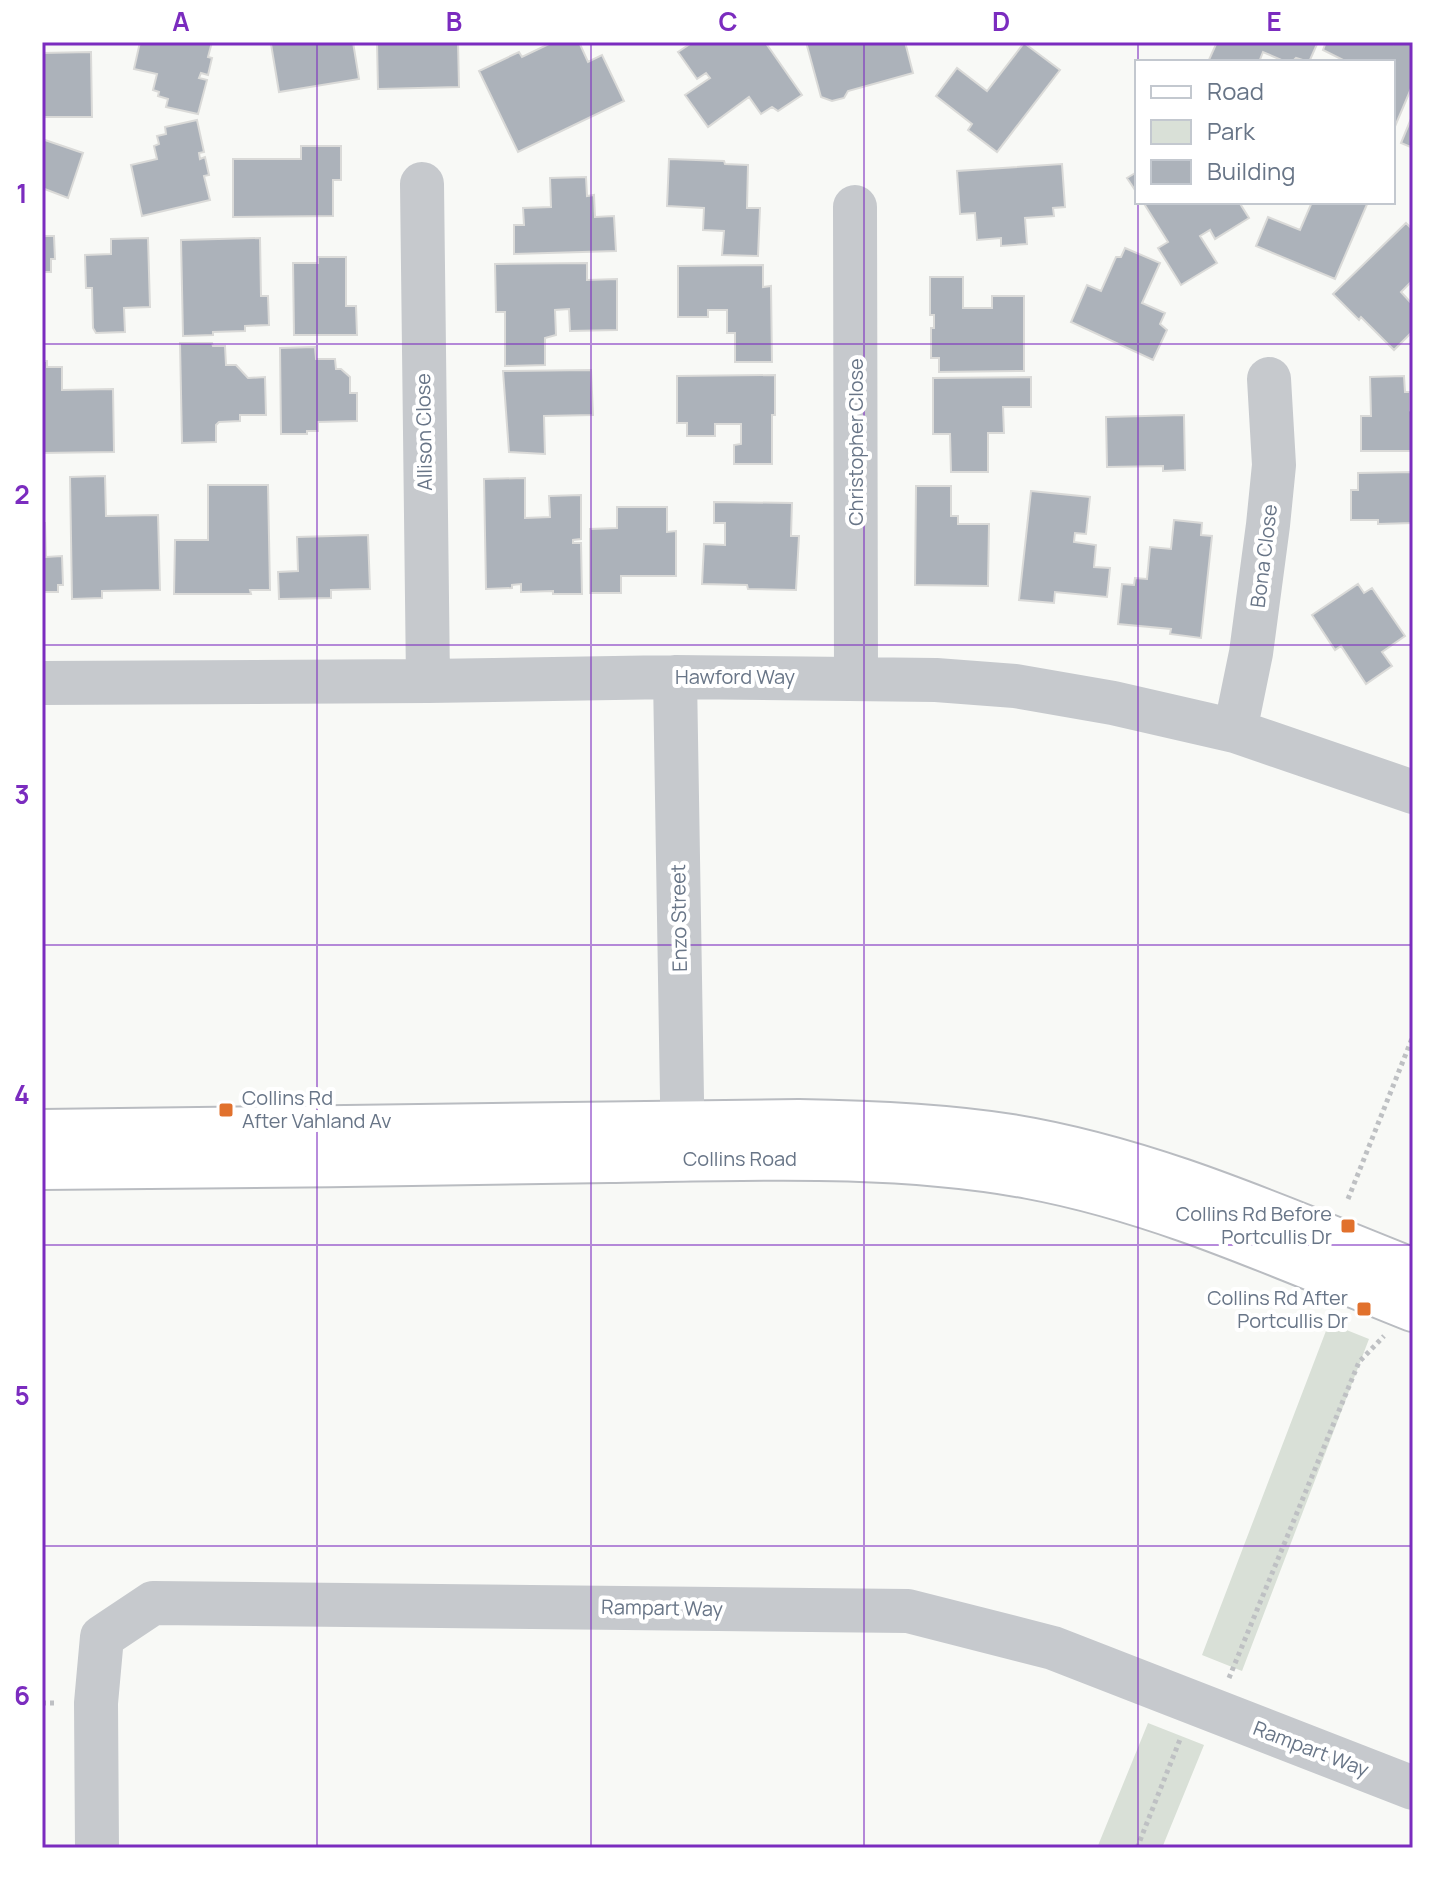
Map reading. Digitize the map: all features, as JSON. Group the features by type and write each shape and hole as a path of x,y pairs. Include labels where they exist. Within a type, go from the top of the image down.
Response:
{"main road":[{"name":"Collins Road","path":"42,1167 682,1142 799,1122 935,1128 1011,1137 1140,1167 1206,1188 1413,1271"},
{"name":"Collins Road","path":"42,1132 682,1142 956,1165 1083,1188 1211,1228 1400,1321"}],"street":[{"name":"Allison Close","path":"422,184 428,681"},
{"name":"Christopher Close","path":"855,207 856,677"},
{"name":"Bona Close","path":"1235,731 1251,653 1274,465 1269,379"},
{"name":"Enzo Street","path":"675,677 682,1142"},
{"name":"Hawford Way","path":"42,683 856,677 1015,686 1113,703 1235,731 1413,792"},
{"name":"Rampart Way","path":"97,1848 96,1703 102,1637 153,1603 908,1611 1053,1648 1413,1788"}],"path":[{"path":"1348,1199 1413,1036"},
{"path":"1225,1689 1359,1362 1400,1321"},
{"path":"1137,1848 1181,1736"}],"green space":[{"path":"1329,1323 1369,1339 1242,1671 1202,1655"},
{"path":"1148,1723 1204,1745 1162,1848 1097,1848"}],"building":[{"path":"140,42 212,42 208,75 201,73 199,78 207,80 198,114 166,107 168,99 158,96 159,92 153,90 157,74 134,69"},
{"path":"353,42 359,79 279,92 271,44"},
{"path":"377,42 458,42 459,87 378,89"},
{"path":"553,42 579,42 588,62 602,55 624,101 518,152 479,71 519,52 522,57"},
{"path":"693,42 765,42 802,95 778,111 772,107 761,114 749,97 708,127 685,95 710,78 706,73 697,79 678,52"},
{"path":"806,42 905,42 913,73 848,91 844,98 832,101 821,97"},
{"path":"1217,42 1318,42 1310,60 1281,60 1263,52 1260,60 1209,60"},
{"path":"1326,42 1413,44 1413,84 1395,126 1395,60 1343,60 1323,50"},
{"path":"1024,43 1060,70 997,152 968,130 972,124 936,96 957,68 987,91"},
{"path":"91,52 92,117 42,117 42,53"},
{"path":"1413,114 1413,148 1401,143"},
{"path":"197,120 204,152 199,153 200,159 205,157 209,175 204,176 210,200 142,216 131,165 157,159 154,146 159,144 157,136 166,134 165,127"},
{"path":"42,139 83,153 68,198 42,188"},
{"path":"301,146 341,146 341,180 333,180 333,216 233,217 233,159 301,159"},
{"path":"669,159 748,165 747,208 760,208 758,256 722,255 724,231 703,230 704,208 667,206"},
{"path":"1062,164 1065,207 1053,208 1054,216 1025,218 1027,244 1001,246 1001,238 977,240 975,213 960,214 957,171"},
{"path":"1135,173 1135,190 1127,178"},
{"path":"586,177 587,196 594,195 595,217 614,216 616,251 514,254 514,225 524,225 523,208 551,207 550,178"},
{"path":"1144,204 1240,204 1249,218 1215,239 1210,230 1200,236 1217,263 1181,285 1158,248 1168,242"},
{"path":"1311,204 1367,204 1335,279 1256,246 1268,217 1300,230"},
{"path":"1406,223 1413,230 1413,282 1401,292 1413,305 1413,331 1394,350 1333,294"},
{"path":"42,236 54,236 55,259 51,259 51,272 42,272"},
{"path":"148,238 150,307 124,308 125,332 96,333 93,328 92,288 86,288 85,255 111,254 111,239"},
{"path":"260,238 261,296 268,296 269,325 245,326 245,331 183,336 181,240"},
{"path":"1125,248 1160,263 1142,303 1165,313 1160,324 1167,330 1153,360 1071,322 1087,285 1101,291 1116,257 1121,257"},
{"path":"318,257 346,257 346,306 356,306 357,335 294,335 293,263 318,263"},
{"path":"587,263 587,280 617,279 617,330 570,331 569,309 555,310 556,335 545,338 545,365 505,366 505,312 496,312 495,264"},
{"path":"763,265 763,287 771,286 772,362 735,362 735,333 727,333 727,310 708,310 708,317 678,317 678,266"},
{"path":"930,277 963,277 963,308 992,308 992,296 1024,296 1024,371 939,372 939,358 931,358 934,315 930,315"},
{"path":"180,343 225,346 226,365 236,365 248,378 265,377 266,415 240,415 240,421 219,422 216,425 216,442 182,443"},
{"path":"315,347 316,359 335,359 336,369 341,369 350,377 350,393 357,393 357,421 318,422 318,431 281,434 280,348"},
{"path":"42,361 47,361 47,367 62,367 62,390 113,389 114,452 42,453"},
{"path":"591,370 593,415 544,416 545,454 509,452 503,371"},
{"path":"775,375 772,464 734,464 734,445 741,444 741,424 715,424 715,436 687,436 687,423 677,423 677,376"},
{"path":"1404,376 1405,392 1410,392 1410,410 1413,409 1413,451 1361,451 1361,416 1371,416 1370,377"},
{"path":"1031,377 1031,407 1003,407 1004,433 988,433 988,472 951,472 950,434 933,434 933,378"},
{"path":"1184,415 1185,470 1163,471 1163,466 1107,467 1106,417"},
{"path":"1413,472 1413,523 1378,524 1378,520 1351,520 1351,490 1358,490 1358,473"},
{"path":"105,476 106,516 158,515 160,590 102,591 102,598 72,599 70,477"},
{"path":"525,478 525,518 550,517 549,496 581,495 581,539 573,540 573,543 581,543 582,594 521,592 521,584 512,585 512,588 486,589 484,479"},
{"path":"208,485 268,485 270,590 250,590 251,594 174,594 175,540 208,540"},
{"path":"916,486 951,486 951,516 958,516 958,524 989,524 988,586 915,585"},
{"path":"1031,491 1090,497 1086,534 1075,533 1074,542 1096,545 1094,567 1110,568 1107,597 1055,592 1054,603 1019,600"},
{"path":"714,502 792,503 791,536 799,536 796,590 702,584 704,544 725,545 725,523 714,523"},
{"path":"617,507 667,507 667,532 676,531 676,576 621,576 621,593 590,593 590,529 617,528"},
{"path":"1174,520 1202,523 1201,535 1212,536 1201,638 1170,634 1171,629 1118,624 1122,584 1134,585 1135,578 1147,579 1150,547 1171,549"},
{"path":"42,523 45,523 46,557 62,556 63,585 58,585 58,592 42,592"},
{"path":"368,535 370,589 331,590 331,598 279,599 278,572 298,571 297,537"},
{"path":"1358,584 1364,593 1372,588 1405,636 1382,652 1392,666 1366,684 1341,646 1335,650 1312,615"}],"place":[{"name":"Collins Rd After Vahland Av","path":"226,1110"},
{"name":"Collins Rd Before Portcullis Dr","path":"1348,1226"},
{"name":"Collins Rd After Portcullis Dr","path":"1364,1309"}]}
